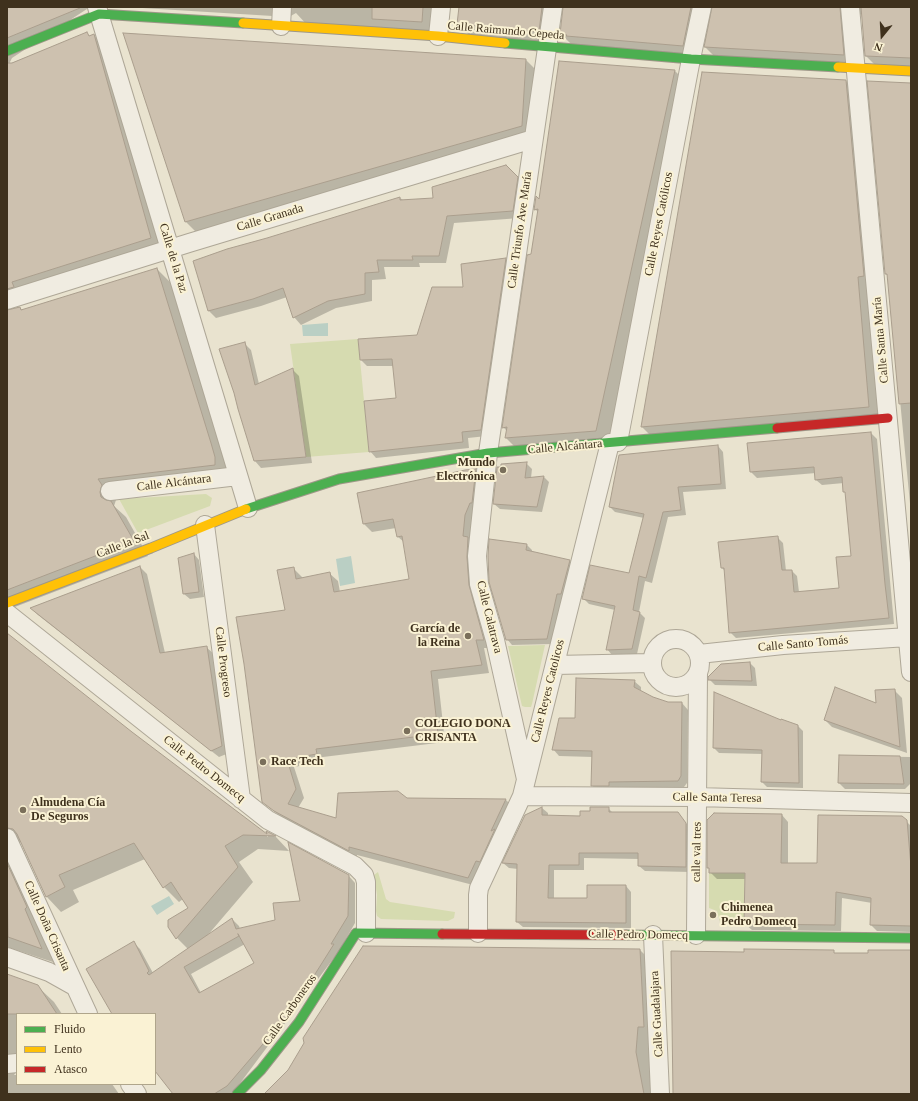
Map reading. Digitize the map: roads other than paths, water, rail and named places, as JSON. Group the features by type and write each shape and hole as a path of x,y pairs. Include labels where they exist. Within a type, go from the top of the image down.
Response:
{"street":[{"path":"281,26 282,7"},
{"path":"438,36 441,7"},
{"name":"Calle Triunfo Ave María","path":"488,453 553,7"},
{"name":"Calle Reyes Católicos","path":"614,443 702,7"},
{"name":"Calle Santa María","path":"850,7 911,672"},
{"path":"7,51 98,10"},
{"name":"Calle Raimundo Cepeda","path":"98,10 281,26 438,36 547,47 691,58 911,71"},
{"name":"Calle de la Paz","path":"98,10 248,508"},
{"name":"Calle Granada","path":"7,300 533,139"},
{"name":"Calle Alcántara","path":"248,508 339,479 488,453 888,418"},
{"name":"Calle Reyes Catolicos","path":"478,933 479,888 524,787 614,443"},
{"name":"Calle Calatrava","path":"488,453 477,556 479,584 495,640 524,787"},
{"name":"Calle Alcántara","path":"110,491 238,476"},
{"name":"Calle la Sal","path":"7,603 151,548 248,508"},
{"name":"Calle Progreso","path":"205,525 241,799"},
{"name":"Calle Pedro Domecq","path":"7,613 268,820 355,866 364,875 366,882 361,933 911,938"},
{"name":"Calle Santo Tomás","path":"699,654 783,645 908,636"},
{"path":"675,638 689,642 695,647 699,654 701,661 698,672 691,682 684,686 677,688 662,683 653,671 651,663 652,656 661,643 667,640 675,638"},
{"path":"555,665 651,663"},
{"name":"calle val tres","path":"696,935 698,672"},
{"name":"Calle Santa Teresa","path":"524,787 697,797 911,803"},
{"name":"Calle Doña Crisanta","path":"7,838 88,1013"},
{"name":"Calle Carboneros","path":"237,1094 261,1070 299,1022 361,933"},
{"name":"Calle Guadalajara","path":"653,935 660,1094"},
{"path":"7,957 49,972 74,986"},
{"path":"131,1085 137,1094"}],"place":[{"name":"Mundo Electrónica","path":"503,470"},
{"name":"García de la Reina","path":"468,636"},
{"name":"COLEGIO DONA CRISANTA","path":"407,731"},
{"name":"Race Tech","path":"263,762"},
{"name":"Almudena Cía De Seguros","path":"23,810"},
{"name":"Chimenea Pedro Domecq","path":"713,915"}]}
